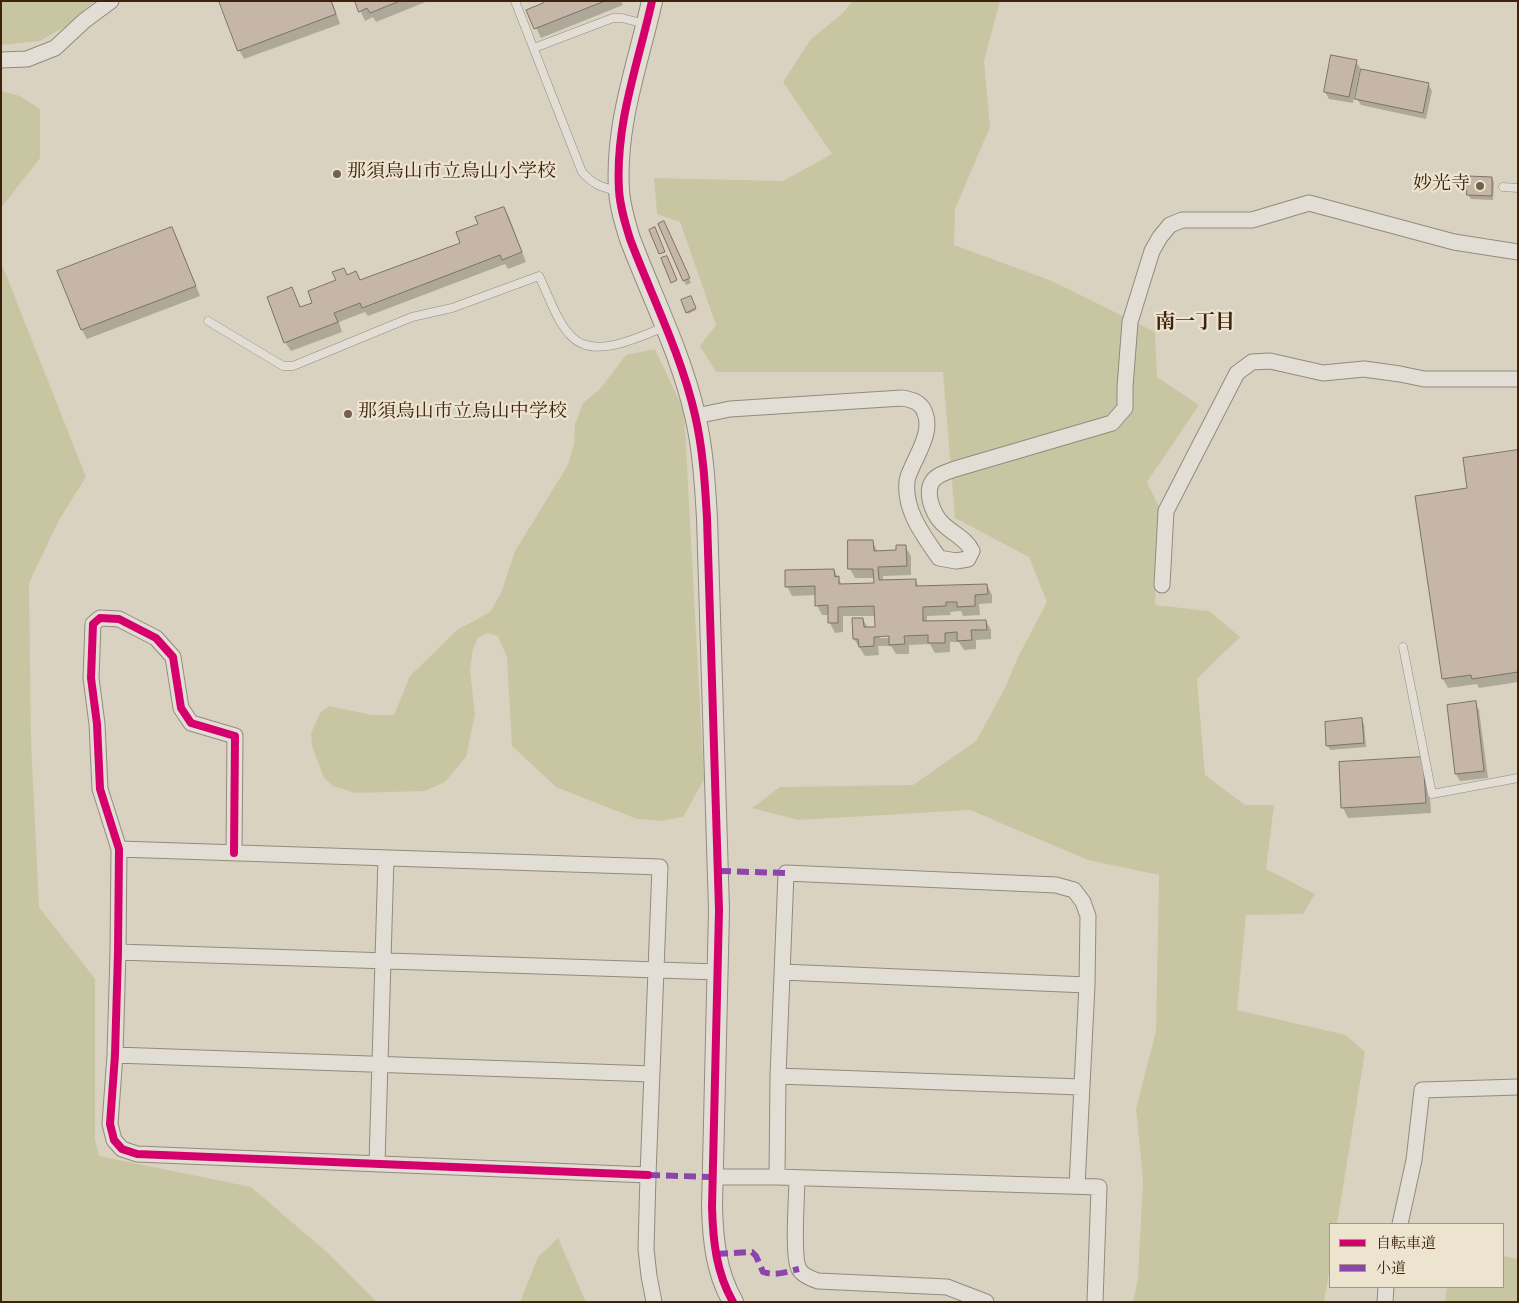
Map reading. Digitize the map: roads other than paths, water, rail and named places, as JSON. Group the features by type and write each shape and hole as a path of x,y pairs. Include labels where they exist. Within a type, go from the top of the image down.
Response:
{"street":[{"path":"1,60 27,59 55,48 84,21 111,1"},
{"path":"652,1 623,115 619,150 619,191 630,239 688,388 696,416 706,495 719,871 712,1177 713,1234 719,1271 725,1288 733,1302"},
{"path":"696,416 730,410 766,407 902,398 914,400 923,407 928,420 926,434 907,480 910,509 921,532 939,558 956,561 968,559 972,551 968,544 940,521 934,510 929,496 931,483 939,476 955,469 1112,422 1126,408 1125,387 1130,322 1152,252 1160,237 1170,225 1182,220 1252,220 1309,203 1454,242 1518,252"},
{"path":"1162,585 1166,511 1237,373 1252,362 1270,360 1323,373 1364,369 1424,379 1518,379"},
{"path":"234,853 235,736 191,723 181,708 173,657 156,638 119,619 100,618 93,624 91,678 97,724 100,789 119,849 115,1055 110,1124 114,1140 122,1149 137,1154 648,1175"},
{"path":"119,849 660,867 646,1249 654,1302"},
{"path":"377,1163 386,858"},
{"path":"777,1177 778,1076 786,873 1056,885 1074,890 1083,902 1088,916 1087,985 1077,1186"},
{"path":"118,952 718,972"},
{"path":"782,972 1087,985"},
{"path":"115,1055 652,1074"},
{"path":"778,1076 1081,1087"},
{"path":"1400,1223 1414,1160 1422,1090 1518,1087"},
{"path":"712,1177 777,1177 1099,1187 1095,1302"},
{"path":"797,1178 796,1256 799,1269 809,1277 818,1282 947,1287 986,1302"},
{"path":"1385,1302 1386,1288"}],"lane":[{"path":"515,1 582,172 591,182 619,191"},
{"path":"534,48 612,18 622,18 646,25"},
{"path":"1503,187 1518,188"},
{"path":"208,321 283,366 293,366 412,317 452,308 539,276 562,325 573,338 584,345 600,347 618,344 665,327"},
{"path":"1403,647 1432,794 1518,778"}],"place":[{"name":"那須烏山市立烏山小学校","path":"337,174"},
{"name":"妙光寺","path":"1480,186"},
{"name":"那須烏山市立烏山中学校","path":"348,414"}],"district":[{"name":"南一丁目","path":"1195,325"}]}
